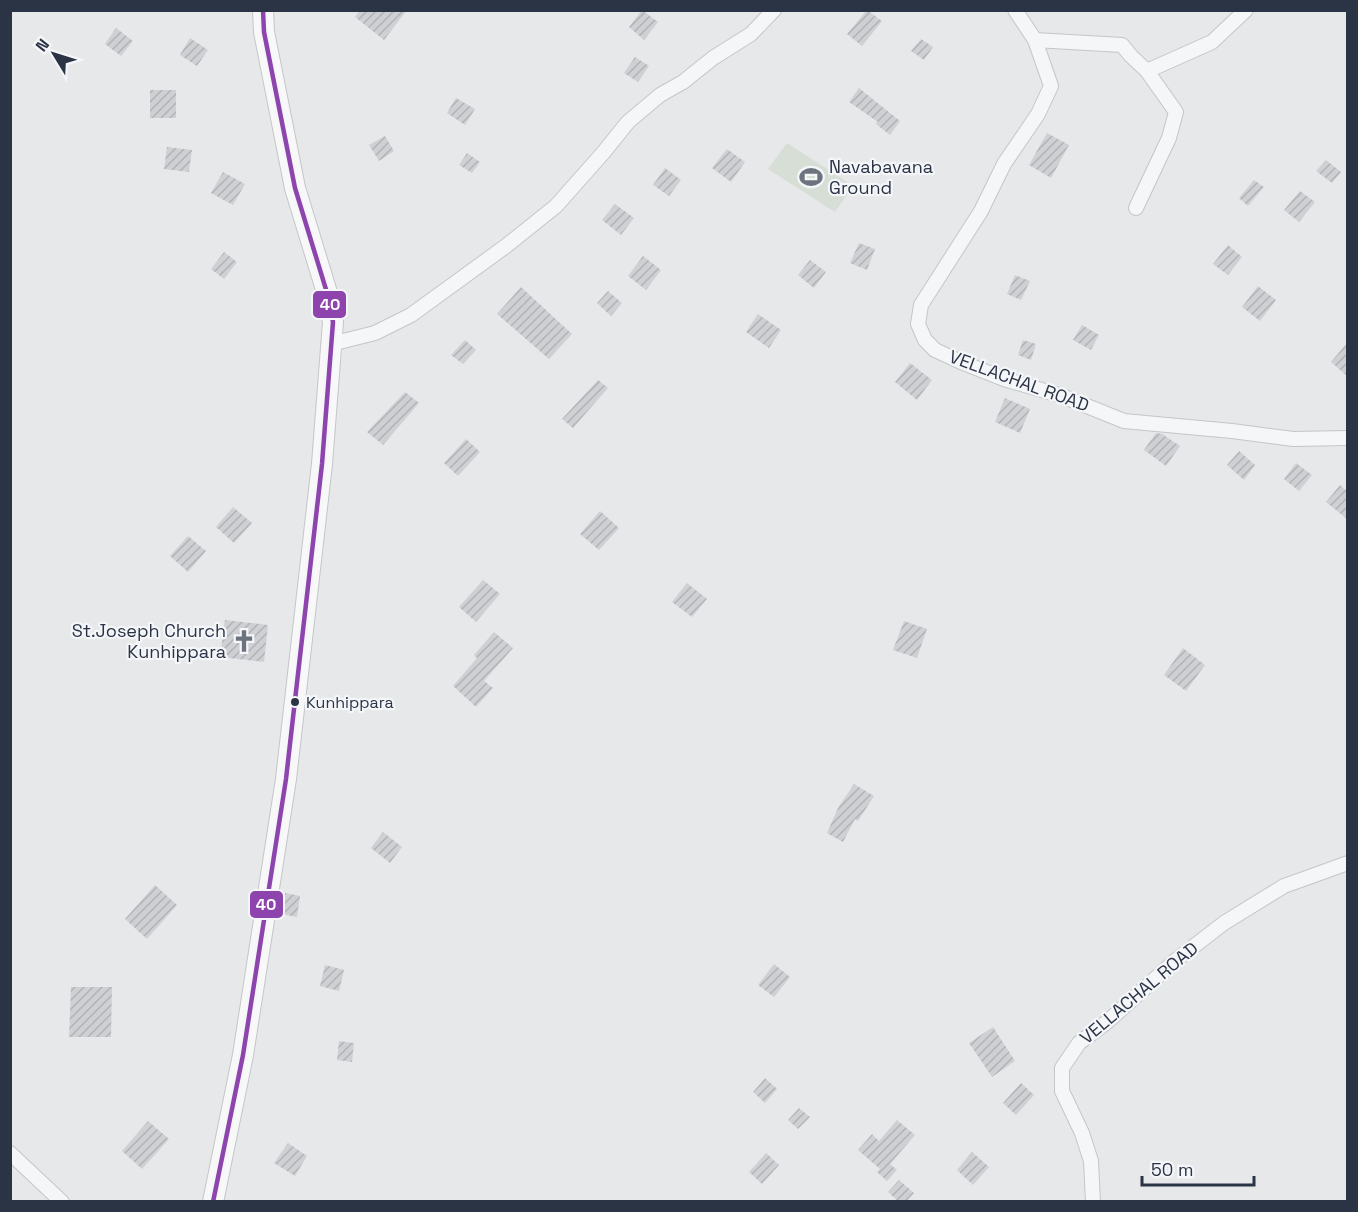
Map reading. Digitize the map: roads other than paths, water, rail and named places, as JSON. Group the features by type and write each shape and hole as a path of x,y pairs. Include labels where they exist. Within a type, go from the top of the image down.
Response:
{"main road":[{"path":"213,1202 243,1055 286,779 322,464 333,322 328,296 296,188 264,32 263,10"}],"street":[{"path":"331,345 375,333 411,315 506,246 556,206 628,122 660,95 683,82 713,58 751,33 774,10"},
{"name":"VELLACHAL ROAD","path":"1015,10 1035,40 1051,86 1038,114 1004,164 981,211 921,305 918,324 925,340 936,350 961,362 1004,379 1062,396 1124,421 1293,439 1347,438"},
{"path":"1147,71 1212,42 1246,10"},
{"path":"1035,40 1122,45 1147,71 1176,112 1169,138 1136,208"},
{"name":"VELLACHAL ROAD","path":"1093,1202 1091,1161 1082,1133 1062,1090 1062,1068 1079,1042 1107,1022 1176,960 1224,923 1284,886 1347,863"},
{"path":"10,1153 62,1202"}],"place":[{"name":"Navabavana Ground","path":"811,177"},
{"name":"St.Joseph Church Kunhippara","path":"244,641"},
{"name":"Kunhippara","path":"295,702"}]}
